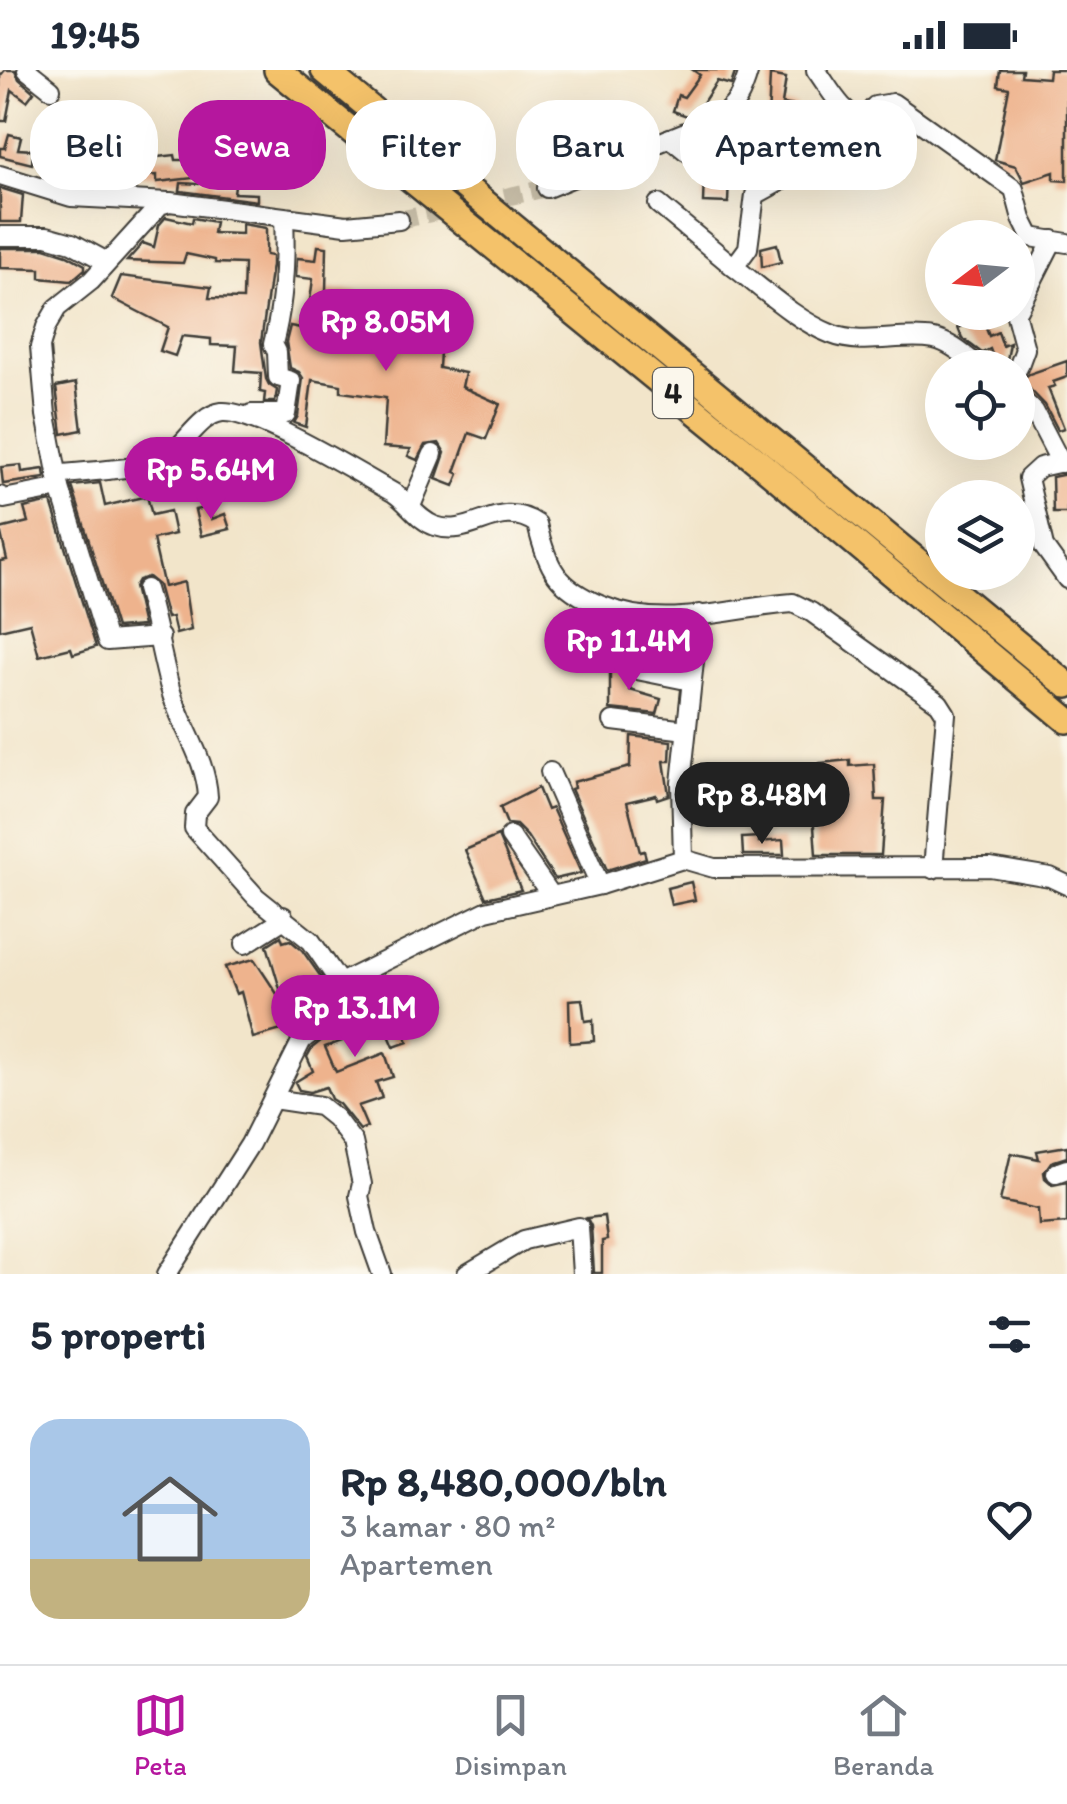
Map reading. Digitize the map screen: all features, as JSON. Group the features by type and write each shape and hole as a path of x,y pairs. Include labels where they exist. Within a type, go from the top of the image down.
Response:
{"highway":[{"name":"4","path":"277,70 1067,720"},
{"name":"4","path":"324,70 1067,685"}],"street":[{"path":"27,70 51,88"},
{"path":"660,142 732,110 741,97 749,70"},
{"path":"816,70 847,112 856,118 864,119 875,106 893,103 1014,189 1031,237 1060,241 1035,281"},
{"path":"670,138 700,158 742,153 802,154 808,159 793,174 754,195 748,248 734,267"},
{"path":"0,175 71,198 170,202 346,225 399,220"},
{"path":"160,637 107,641 58,481 46,415 40,346 57,308 91,281 153,211 170,202"},
{"path":"658,204 780,304 834,336 932,339 956,350"},
{"path":"245,418 253,413 286,414 291,381 278,377 273,344 286,256 284,218"},
{"path":"0,236 47,236 72,243 107,262"},
{"path":"0,496 165,459 216,413 229,412 318,450 411,506 421,518 438,527 458,528 499,513 528,518 537,524 556,578 580,597 627,616 661,620 793,603 939,703 948,724 933,869"},
{"path":"1035,413 1064,462 1040,467 1030,474 1028,484 1044,547 1067,580"},
{"path":"411,506 434,454"},
{"path":"146,589 171,690 206,774 208,797 194,814 194,828 256,897 311,941 340,983 341,1010 302,1040 250,1144 166,1274"},
{"path":"683,860 682,783 699,614"},
{"path":"637,670 691,682"},
{"path":"613,721 686,730"},
{"path":"550,772 600,885"},
{"path":"510,836 551,895"},
{"path":"340,983 486,911 600,885 683,860 714,868 990,868 1050,877 1067,884"},
{"path":"245,944 283,916"},
{"path":"273,1100 320,1106 336,1118 354,1142 366,1232 382,1274"},
{"path":"467,1274 524,1240 579,1226 582,1274"}],"building":[{"path":"5,70 15,70 34,92 27,101 12,90 6,121 0,121 0,76"},
{"path":"693,70 736,70 731,85 717,81 705,100 680,100 680,113 673,111 678,95 684,97 700,75"},
{"path":"1000,70 1022,70 1021,76 1048,78 1049,70 1067,70 1067,181 1054,180 1054,172 1024,182 1016,166 995,160 1009,88 998,86"},
{"path":"770,75 786,78 783,100 769,100"},
{"path":"9,134 21,137 18,149 30,150 30,164 0,156 0,148 5,148"},
{"path":"175,155 178,180 158,182 158,157"},
{"path":"0,188 23,195 21,222 0,222"},
{"path":"234,190 234,193 257,194 257,201 180,191"},
{"path":"703,190 729,190 728,203 703,202"},
{"path":"166,217 192,223 193,218 215,222 213,233 242,234 242,224 266,228 266,255 272,256 272,265 261,342 266,379 277,390 275,402 264,402 261,373 235,371 237,346 211,345 211,339 182,336 175,356 160,351 168,327 112,298 121,276 211,287 209,298 243,299 244,264 215,263 186,254 183,263 127,261 143,243 154,247 159,225"},
{"path":"777,244 781,262 762,267 761,248"},
{"path":"318,246 327,247 326,291 357,291 357,321 382,322 381,333 441,334 439,368 465,373 462,387 500,404 486,439 469,433 454,486 436,479 445,453 439,443 425,445 417,460 408,456 411,449 383,447 386,398 341,392 341,385 312,380 306,427 294,423 303,378 290,368 286,342 290,326 306,329 313,279 296,277 297,258 316,260"},
{"path":"0,248 45,248 67,255 85,265 85,269 71,281 40,278 40,269 0,268"},
{"path":"959,330 987,330 989,336 998,332 1003,346 1010,343 1009,350 978,350 962,338"},
{"path":"1067,361 1067,377 1048,388 1064,428 1058,430 1035,395 1035,372"},
{"path":"76,383 82,430 62,434 56,387"},
{"path":"21,465 22,472 44,469 45,478 3,484 1,467"},
{"path":"1067,474 1067,513 1053,513 1052,477"},
{"path":"100,483 105,506 147,496 152,515 170,511 175,534 153,539 164,587 184,582 191,630 176,634 158,585 148,577 138,580 134,587 143,626 116,628 72,486"},
{"path":"51,502 96,647 73,654 71,648 39,656 30,623 0,630 0,561 7,560 0,529 28,522 24,508"},
{"path":"209,507 212,519 225,514 230,529 201,536 195,510"},
{"path":"610,661 628,662 625,673 631,680 630,690 661,699 657,714 610,709"},
{"path":"631,736 671,741 670,761 664,761 669,795 627,802 640,852 644,851 646,858 607,870 571,789 573,782 630,767"},
{"path":"850,760 850,766 874,764 876,800 885,800 881,855 816,855 813,812 826,812 820,763"},
{"path":"732,776 734,801 695,803 694,778"},
{"path":"538,788 547,810 552,808 581,873 555,879 527,836 516,825 507,824 500,807"},
{"path":"498,836 521,890 486,898 465,850"},
{"path":"759,837 759,842 783,840 784,855 743,855 742,838"},
{"path":"691,882 695,900 671,905 667,888"},
{"path":"281,936 283,942 290,940 302,950 328,987 328,1004 293,1031 292,1027 253,1038 241,992 236,994 225,967 254,959 285,1006 267,945"},
{"path":"368,987 373,1004 392,998 408,1042 394,1047 382,1018 339,1032 342,1041 325,1047 336,1072 385,1053 393,1077 376,1082 382,1098 358,1106 367,1127 360,1130 331,1099 326,1087 310,1092 299,1090 295,1082 313,1071 307,1057 312,1048 352,1016 353,992"},
{"path":"582,999 585,1021 593,1020 594,1041 570,1043 569,1000"},
{"path":"1067,1146 1067,1157 1051,1162 1044,1172 1053,1185 1067,1182 1067,1223 1039,1225 1038,1209 1000,1201 1011,1153 1039,1159 1037,1151"},
{"path":"604,1216 607,1240 602,1241 602,1273 594,1273 587,1218"}],"tunnel":[{"path":"399,220 538,190"}]}
